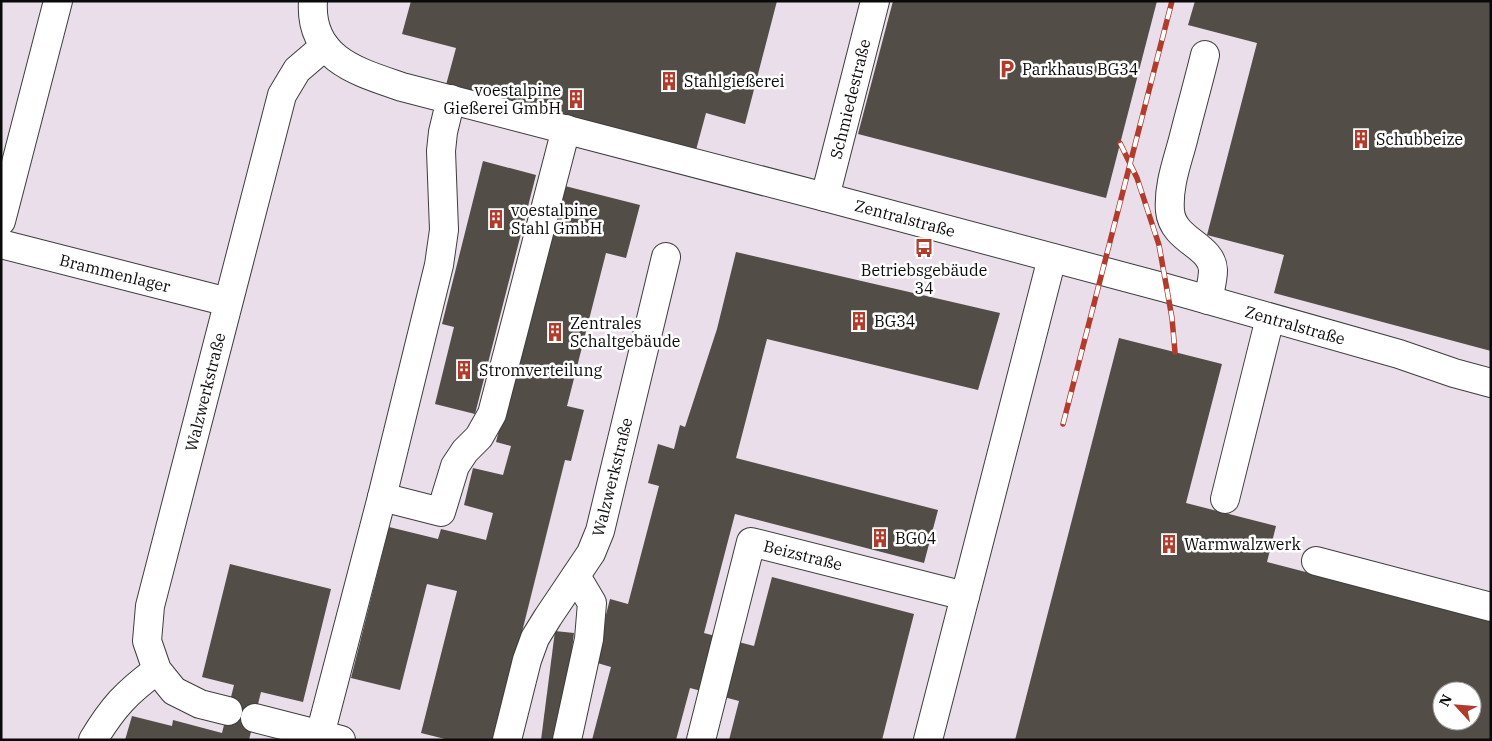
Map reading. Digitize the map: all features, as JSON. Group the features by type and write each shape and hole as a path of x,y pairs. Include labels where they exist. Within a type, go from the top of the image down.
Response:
{"street":[{"path":"1,221 58,1"},
{"path":"313,1 315,29 325,46"},
{"name":"Schmiedestraße","path":"825,197 875,1"},
{"name":"Zentralstraße","path":"325,46 340,62 360,72 402,87 825,197 1208,300 1399,354 1454,373 1491,383"},
{"name":"Walzwerkstraße","path":"228,711 200,704 174,691 156,670 147,641 150,606 282,95 297,70 325,46"},
{"path":"1205,55 1170,188 1170,212 1175,227 1183,236 1198,246 1208,257 1213,268 1208,300"},
{"path":"255,718 331,737 382,498 439,265 444,230 441,151 443,132 451,99"},
{"path":"382,498 441,512 455,466 486,426 492,414 566,130"},
{"name":"Brammenlager","path":"1,244 228,302"},
{"name":"Walzwerkstraße","path":"507,740 527,660 535,638 591,553 600,531 666,257"},
{"path":"928,740 1052,258"},
{"path":"1225,499 1270,318"},
{"name":"Beizstraße","path":"701,740 751,542 965,596"},
{"path":"1316,561 1491,607"},
{"path":"567,740 589,639 592,603 576,576"},
{"path":"92,740 119,702 130,690 156,670"}],"shaded area":[{"path":"1,1 1491,1 1491,740 1,740"}],"building":[{"name":"Stahlgießerei","path":"411,1 777,1 745,124 706,113 696,150 446,85 456,48 402,34"},
{"path":"893,1 1157,1 1106,198 858,134"},
{"name":"Schubbeize","path":"1195,1 1491,1 1491,351 1274,293 1284,255 1207,235 1257,43 1188,25"},
{"path":"483,161 536,175 475,414 435,404 454,327 442,324"},
{"path":"561,185 640,205 626,258 606,253 567,406 584,410 571,461 565,460 495,740 449,740 421,733 457,591 427,584 400,690 351,678 389,527 438,539 441,529 486,540 493,513 464,505 473,468 503,475 511,446 496,442"},
{"path":"736,252 1000,313 978,390 767,339 736,458 938,510 924,563 735,514 704,633 754,646 772,577 914,614 882,740 729,740 739,701 690,688 676,740 592,740 611,667 594,662 610,599 628,604 659,486 648,483 658,444 674,449 680,425 685,427 717,329"},
{"name":"Warmwalzwerk","path":"1119,338 1222,364 1186,503 1276,526 1267,562 1491,620 1491,740 1015,740"},
{"path":"230,564 331,589 303,702 261,692 249,740 125,740 132,716 172,726 173,720 222,733 234,685 202,677"},
{"path":"555,631 574,633 561,740 541,740"}],"railway":[{"path":"1063,424 1172,1"},
{"path":"1120,143 1137,178 1159,245 1172,318 1175,352"}],"place":[{"name":"Parkhaus BG34","path":"1007,69"},
{"name":"Stahlgießerei","path":"669,81"},
{"name":"voestalpine Gießerei GmbH","path":"576,99"},
{"name":"Schubbeize","path":"1361,139"},
{"name":"voestalpine Stahl GmbH","path":"496,219"},
{"name":"Betriebsgebäude 34","path":"924,248"},
{"name":"BG34","path":"859,321"},
{"name":"Zentrales Schaltgebäude","path":"555,332"},
{"name":"Stromverteilung","path":"464,370"},
{"name":"BG04","path":"880,538"},
{"name":"Warmwalzwerk","path":"1169,544"}]}
